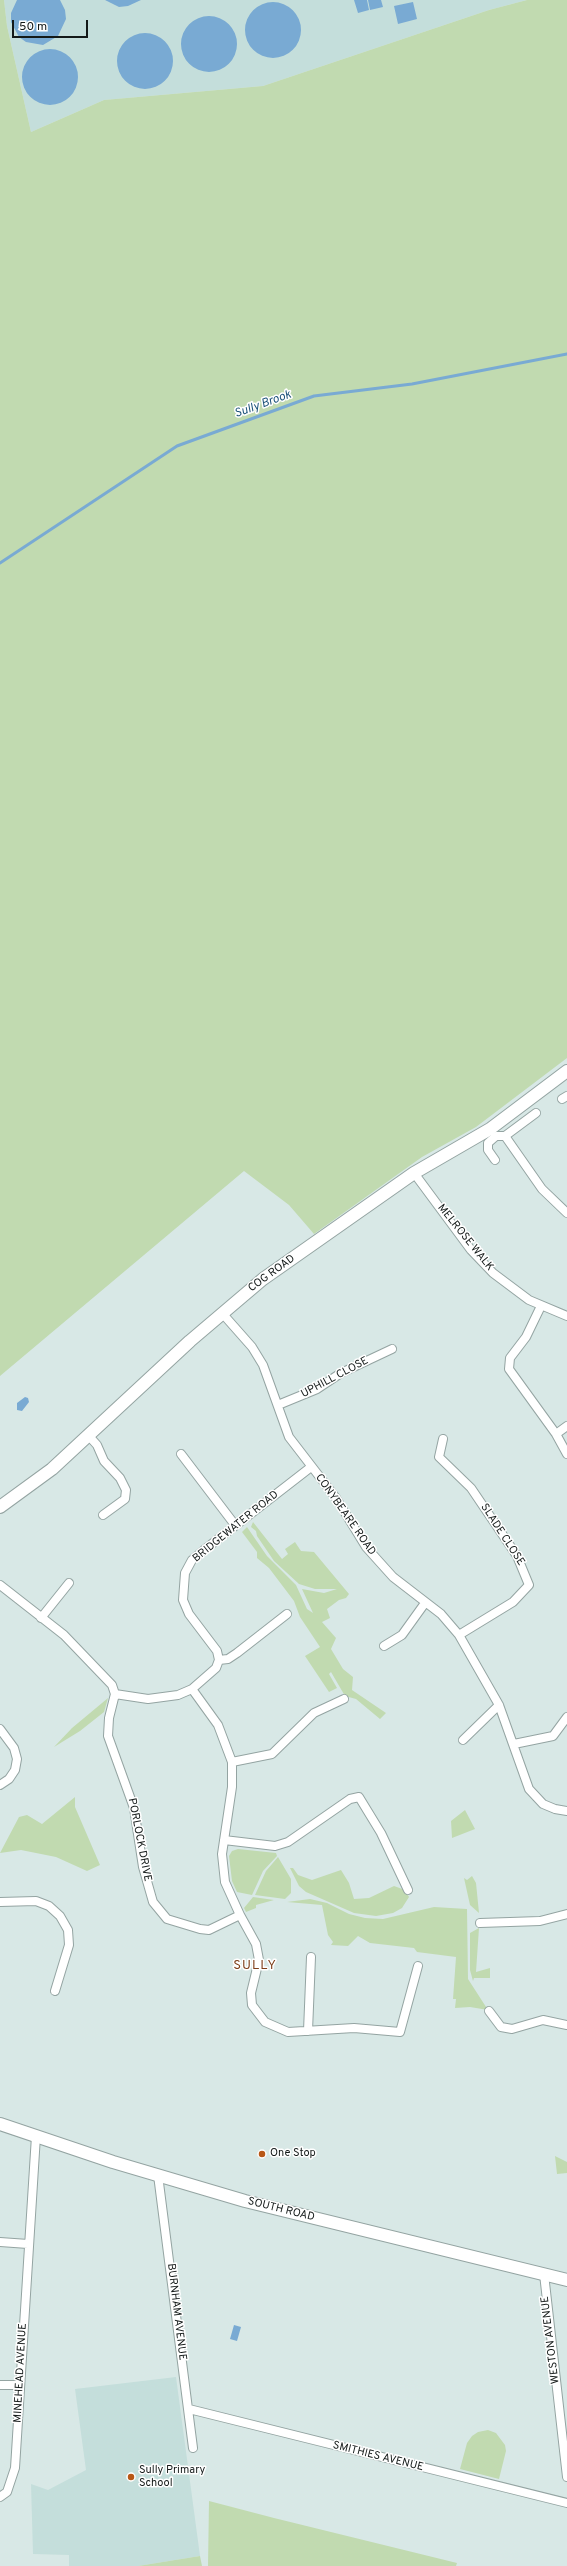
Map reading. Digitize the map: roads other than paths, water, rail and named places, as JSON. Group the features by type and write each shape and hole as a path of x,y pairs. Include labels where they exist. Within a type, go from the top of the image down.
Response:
{"street":[{"name":"COG ROAD","path":"0,1507 27,1489 222,1313 263,1279 414,1173 490,1129 567,1070"},
{"path":"494,1160 488,1150 488,1143 496,1136 505,1136 536,1113"},
{"path":"505,1136 542,1189 567,1212"},
{"name":"MELROSE WALK","path":"414,1173 482,1262 511,1288 542,1306 567,1316"},
{"path":"542,1306 526,1337 510,1358 508,1365 511,1373 556,1434 567,1454"},
{"name":"CONYBEARE ROAD","path":"222,1313 252,1347 263,1365 289,1437 336,1498 374,1557 393,1577 441,1614 459,1635 498,1705 514,1744 529,1789 543,1804 555,1809 567,1811"},
{"name":"UPHILL CLOSE","path":"278,1405 317,1389 341,1373 392,1349"},
{"path":"556,1434 567,1426"},
{"path":"88,1435 97,1445 104,1461 120,1478 126,1490 125,1499 103,1515"},
{"name":"SLADE CLOSE","path":"443,1439 439,1457 471,1488 517,1556 529,1585 513,1602 459,1635"},
{"path":"181,1454 235,1526"},
{"name":"BRIDGEWATER ROAD","path":"219,1660 211,1642 189,1614 183,1600 182,1588 185,1573 192,1560 311,1467"},
{"path":"41,1618 69,1583"},
{"path":"0,1585 64,1635 112,1685 115,1694 148,1699 178,1695 192,1689 216,1668 219,1660 228,1659 237,1653 287,1614"},
{"path":"384,1646 402,1635 425,1603"},
{"path":"192,1689 218,1725 232,1762 232,1787 222,1854 225,1882 240,1915 256,1944 258,1953 258,1970 252,1993 252,2005 256,2014 276,2029 288,2032 354,2028 400,2032 418,1966"},
{"name":"PORLOCK DRIVE","path":"115,1694 109,1718 108,1736 134,1808 143,1867 154,1902 167,1919 200,1929 209,1930 240,1915"},
{"path":"232,1762 272,1754 314,1713 344,1699"},
{"path":"463,1740 498,1705"},
{"path":"514,1744 553,1736 567,1717"},
{"path":"0,1729 14,1748 17,1759 15,1770 9,1779 0,1785"},
{"path":"224,1840 269,1846 288,1842 350,1799 359,1797 381,1833 408,1890"},
{"path":"0,1902 36,1901 49,1906 60,1916 68,1930 69,1945 55,1991"},
{"path":"480,1923 540,1921 567,1914"},
{"path":"308,2031 311,1957"},
{"path":"489,2011 501,2026 512,2029 543,2020 567,2025"},
{"name":"SOUTH ROAD","path":"0,2124 158,2175 245,2201 567,2280"},
{"name":"MINEHEAD AVENUE","path":"0,2497 7,2492 15,2468 36,2136"},
{"name":"BURNHAM AVENUE","path":"158,2175 193,2448"},
{"path":"0,2242 28,2244"},
{"name":"WESTON AVENUE","path":"544,2274 567,2477"},
{"path":"0,2385 20,2384"},
{"name":"SMITHIES AVENUE","path":"189,2410 567,2503"}],"water":[{"path":"17,0 60,0 65,10 66,19 58,36 43,45 26,42 19,37 11,22 11,13"},
{"path":"105,0 141,0 128,6 119,7"},
{"path":"354,0 367,0 369,10 358,13"},
{"path":"368,0 381,0 383,7 370,10"},
{"path":"273,2 284,4 293,10 299,19 301,30 299,41 293,50 284,56 273,58 262,56 253,50 247,41 245,30 247,19 253,10 262,4"},
{"path":"413,2 417,19 398,24 394,6"},
{"path":"209,16 220,18 229,24 235,33 237,44 235,55 229,64 220,70 209,72 198,70 189,64 183,55 181,44 183,33 189,24 198,18"},
{"path":"145,33 156,35 165,41 171,50 173,61 171,72 165,81 156,87 145,89 134,87 125,81 119,72 117,61 119,50 125,41 134,35"},
{"path":"50,49 61,51 70,57 76,66 78,77 76,88 70,97 61,103 50,105 39,103 30,97 24,88 22,77 24,66 30,57 39,51"},
{"path":"25,1397 28,1398 29,1402 22,1411 17,1410 17,1403"},
{"path":"234,2325 241,2327 237,2341 230,2339"}],"waterway":[{"name":"Sully Brook","path":"0,563 177,446 314,396 412,384 567,354"}],"place":[{"name":"One Stop","path":"262,2154"},
{"name":"Sully Primary School","path":"131,2477"}],"district":[{"name":"SULLY","path":"255,1966"}]}
